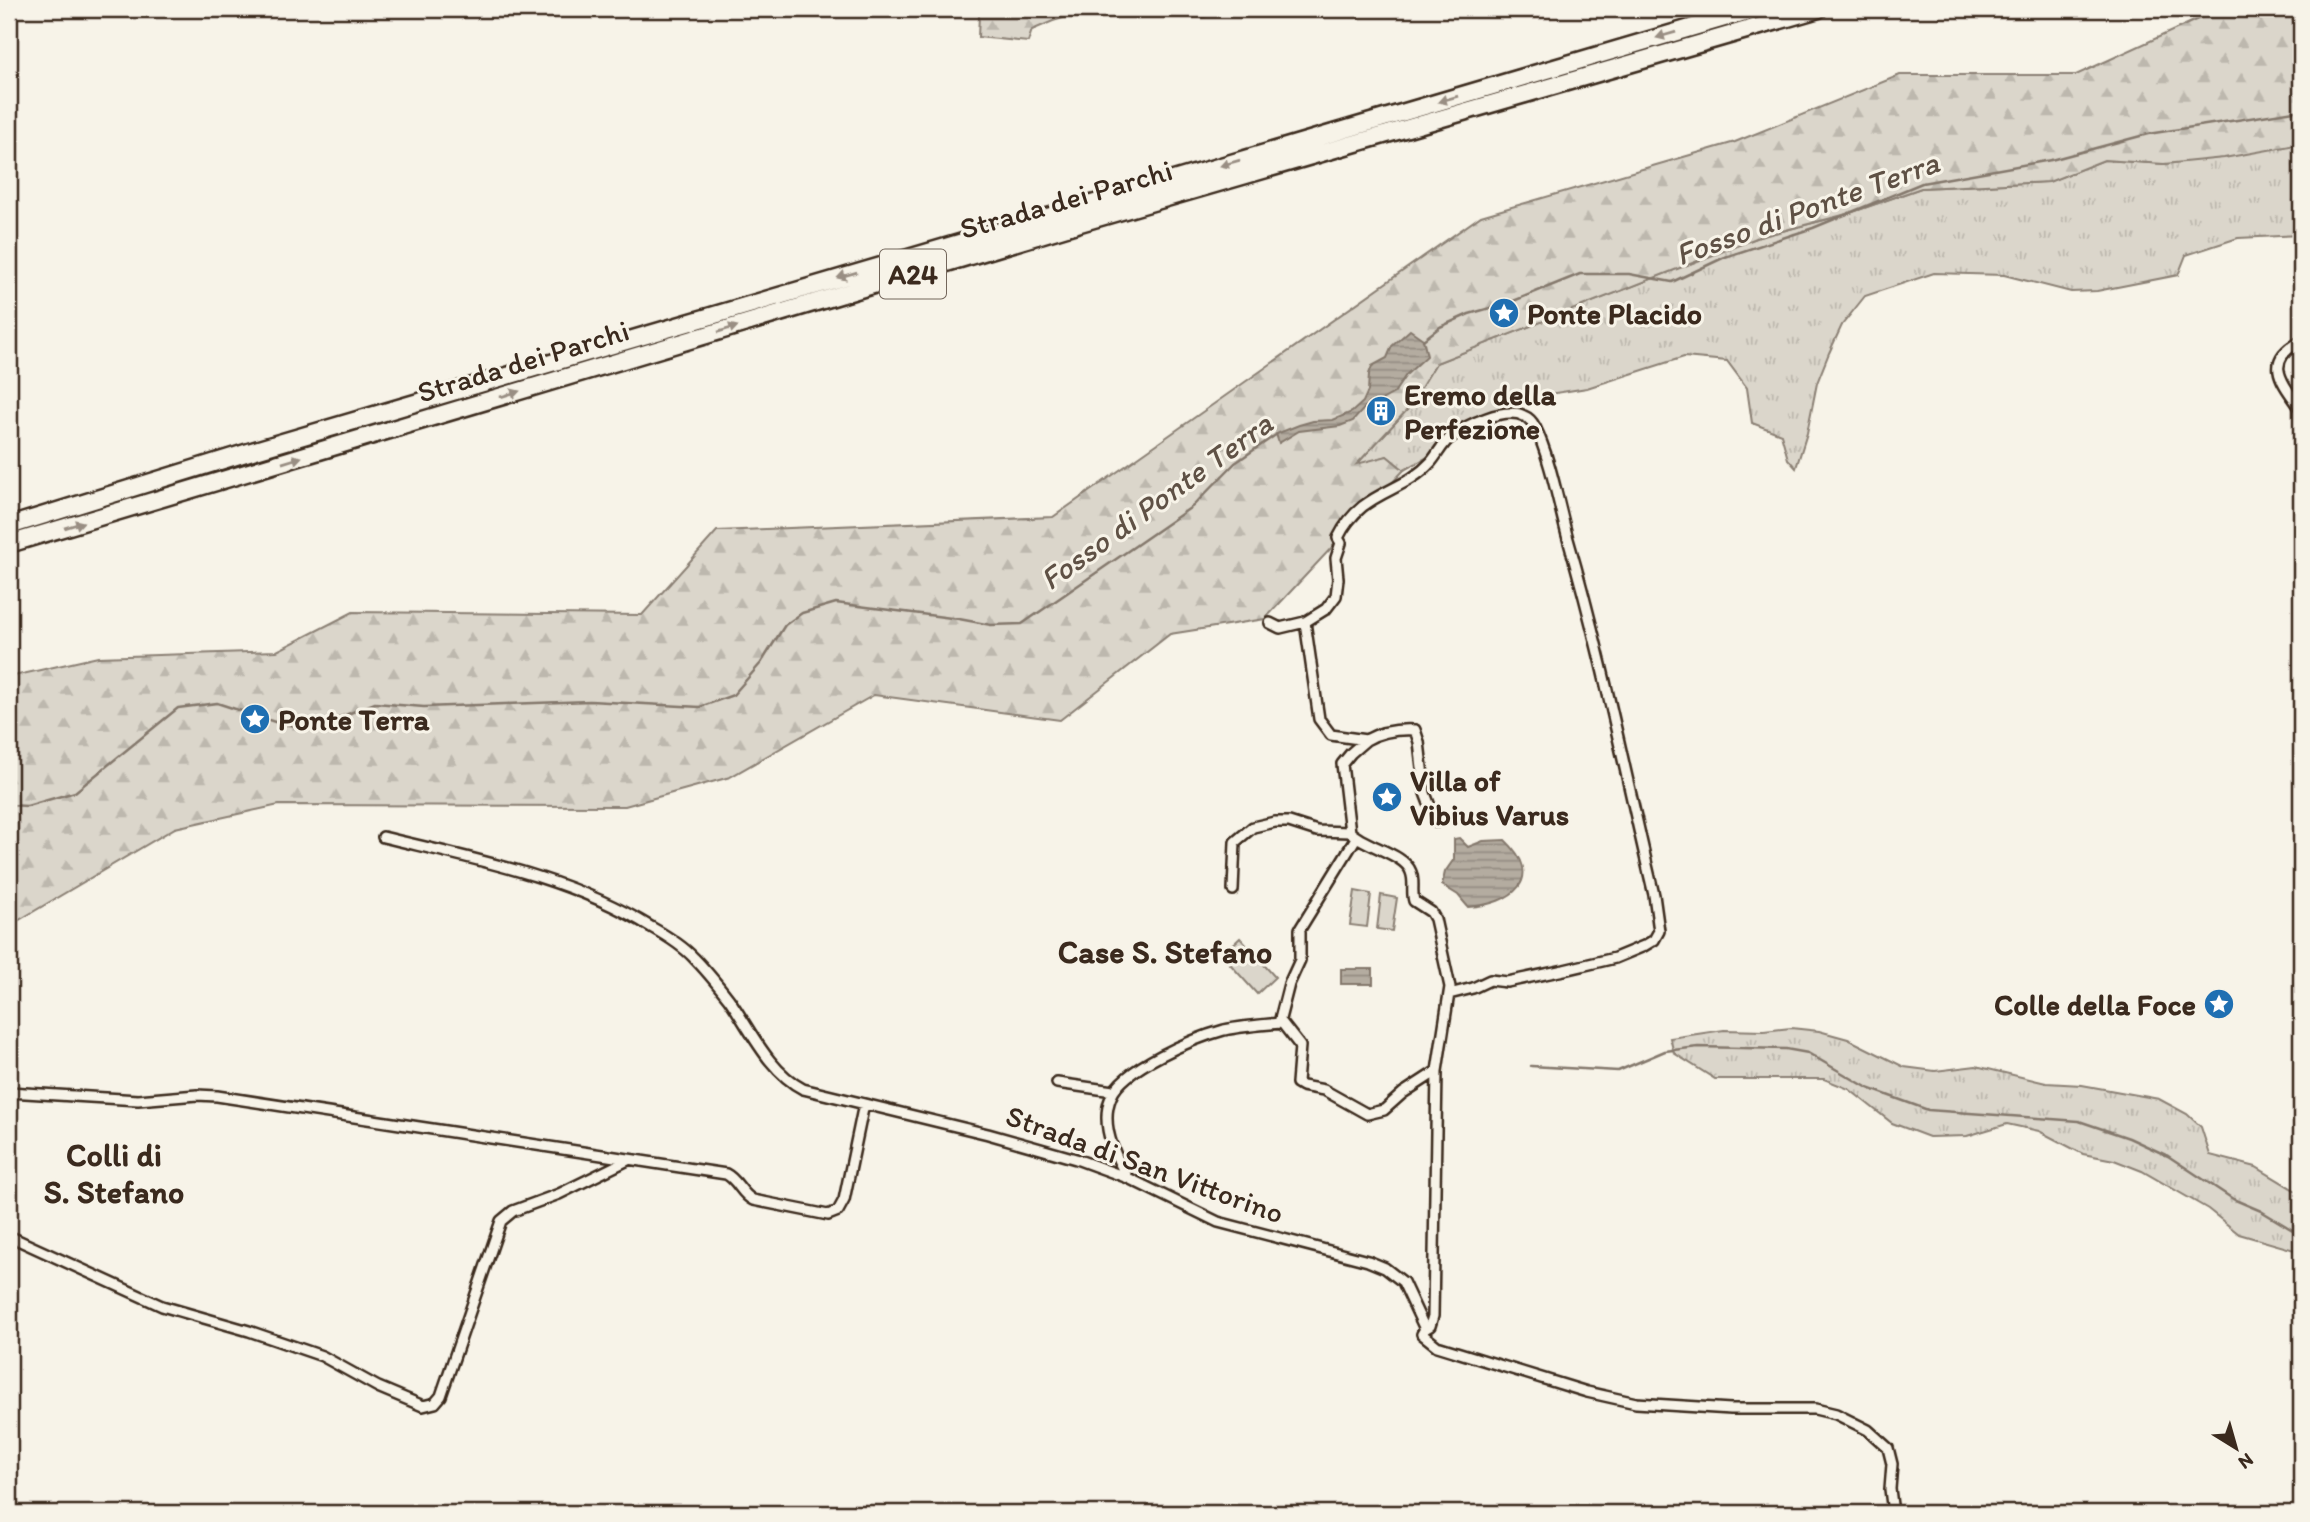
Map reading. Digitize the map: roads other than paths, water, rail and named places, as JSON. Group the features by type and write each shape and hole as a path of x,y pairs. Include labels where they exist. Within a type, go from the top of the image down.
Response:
{"highway":[{"name":"Strada dei Parchi","path":"9,526 252,451 1755,9"},
{"name":"Strada dei Parchi","path":"9,544 1080,223 1819,9"}],"street":[{"path":"2301,341 2284,351 2279,364 2282,380 2301,409"},
{"path":"1270,623 1280,628 1304,622 1329,607 1336,596 1336,558 1341,543 1338,538 1345,525 1360,508 1379,494 1422,471 1445,442 1462,429 1505,413 1522,415 1531,421 1542,446 1578,575 1654,895 1659,928 1658,934 1650,943 1623,955 1526,979 1507,982 1490,980 1449,994"},
{"path":"1304,622 1319,719 1331,736 1366,740 1392,731 1415,730 1425,793 1436,822"},
{"path":"1279,1023 1289,984 1300,960 1300,929 1353,835 1342,764 1366,740"},
{"path":"1233,890 1235,842 1253,827 1285,821 1313,830 1353,835 1400,859 1409,867 1413,876 1414,901 1431,912 1435,919 1449,981 1449,994 1437,1071 1433,1316 1430,1326 1425,1329"},
{"name":"Strada di San Vittorino","path":"383,837 521,871 628,913 673,941 697,961 724,993 770,1060 790,1082 814,1093 1002,1137 1076,1159 1128,1178 1214,1221 1357,1257 1381,1266 1407,1287 1425,1329 1423,1337 1437,1346 1616,1399 1667,1406 1815,1409 1836,1413 1868,1430 1888,1448 1892,1464 1890,1489 1893,1513"},
{"path":"1128,1178 1114,1150 1108,1129 1107,1109 1113,1091 1125,1077 1141,1067 1213,1034 1279,1023 1286,1026 1300,1046 1297,1083 1324,1090 1362,1113 1372,1114 1384,1110 1403,1093 1437,1071"},
{"path":"1057,1083 1113,1091"},
{"path":"9,1092 138,1100 217,1096 726,1174 734,1179 745,1196 753,1200 831,1214 839,1209 844,1200 864,1104"},
{"path":"9,1236 162,1306 259,1334 322,1356 378,1387 428,1406 435,1403 443,1392 501,1221 513,1211 559,1195 628,1160"}],"waterway":[{"name":"Fosso di Ponte Terra","path":"1423,340 1440,327 1469,314 1511,302 1580,274 1629,274 1672,282 1725,257 1813,228 1922,183 2051,160 2148,134 2301,110"},
{"name":"Fosso di Ponte Terra","path":"9,805 27,806 75,792 178,708 217,703 281,724 313,728 375,703 424,707 590,701 700,707 733,695 761,663 785,625 802,613 836,603 991,625 1022,624 1193,506 1235,463 1277,434"},
{"path":"1531,1066 1618,1071 1665,1051 1698,1047 1786,1049 1808,1053 1868,1088 1928,1110 2079,1121 2129,1138 2168,1156 2233,1199 2261,1211 2301,1235"}],"place":[{"name":"Ponte Placido","path":"1504,313"},
{"name":"Eremo della Perfezione","path":"1381,411"},
{"name":"Ponte Terra","path":"255,719"},
{"name":"Villa of Vibius Varus","path":"1387,797"},
{"name":"Colle della Foce","path":"2219,1004"}],"district":[{"name":"Case S. Stefano","path":"1165,952"},
{"name":"Colli di S. Stefano","path":"114,1174"}]}
